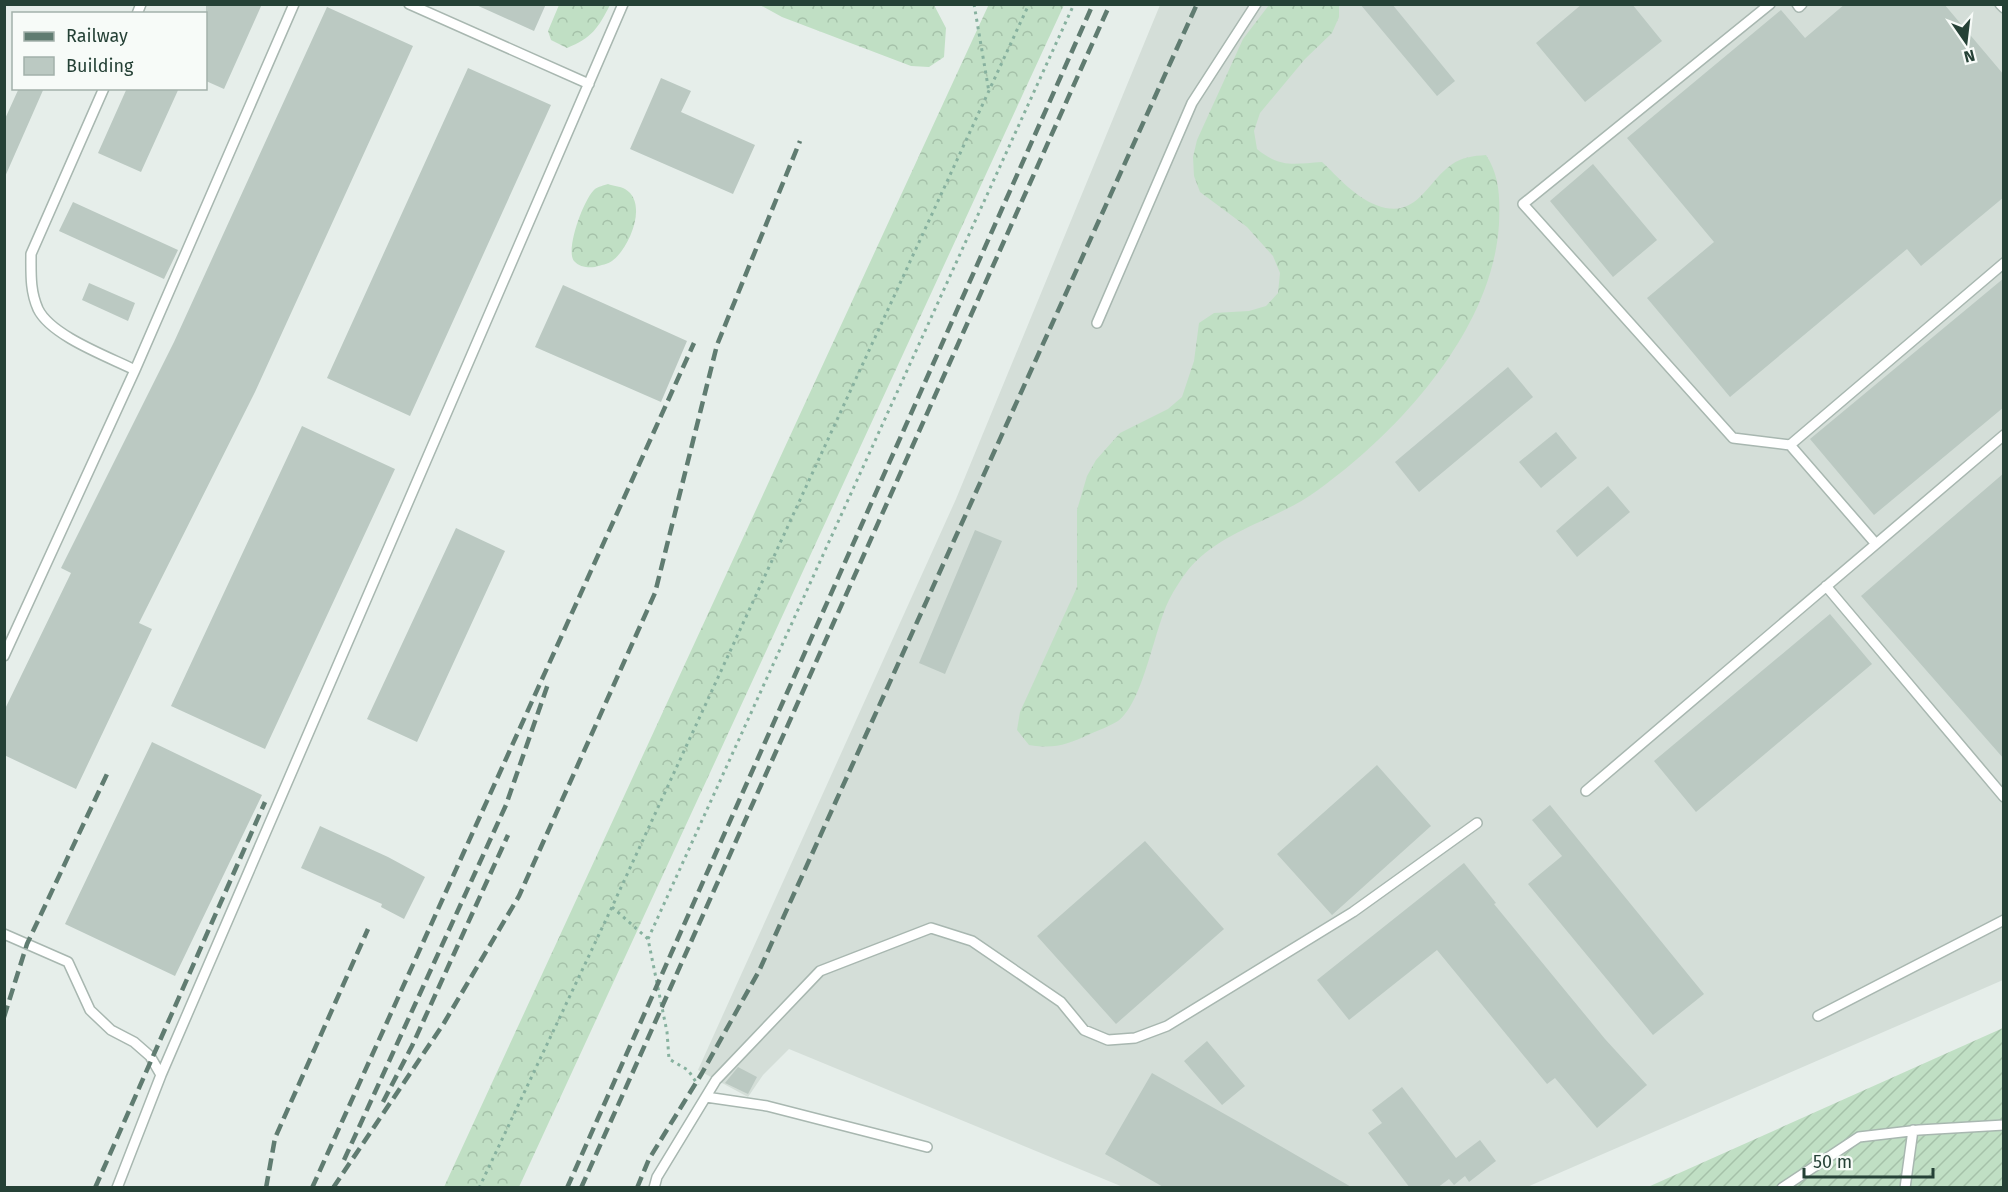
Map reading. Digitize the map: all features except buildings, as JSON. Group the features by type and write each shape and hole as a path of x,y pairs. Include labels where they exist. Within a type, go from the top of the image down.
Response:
{"lane":[{"path":"4,656 135,370 294,4"},
{"path":"409,4 589,84"},
{"path":"117,1188 161,1075 623,4"},
{"path":"1097,323 1192,103 1256,4"},
{"path":"1770,4 1523,204 1733,438 1790,445 1876,544"},
{"path":"1797,4 1799,7 1802,4"},
{"path":"2000,4 2004,8"},
{"path":"103,90 31,254 30,284 39,311 57,330 135,370"},
{"path":"1790,445 2004,263"},
{"path":"1586,791 2004,435"},
{"path":"1826,586 2004,797"},
{"path":"654,1188 657,1177 716,1080 820,971 931,928 972,940 1061,1002 1084,1030 1108,1040 1135,1038 1167,1026 1353,912 1477,823"},
{"path":"1818,1016 2004,920"},
{"path":"4,934 68,962 90,1010 111,1030 134,1042 150,1056 161,1075"},
{"path":"706,1097 766,1106 927,1147"},
{"path":"1782,1188 1859,1137 1913,1130 2004,1125"},
{"path":"1905,1188 1913,1130"}],"path":[{"path":"975,4 989,92"},
{"path":"479,1188 612,907 1029,4"},
{"path":"648,939 1074,4"},
{"path":"612,907 648,939 667,1032 669,1059 688,1070 706,1097"}],"shaded area":[{"path":"1160,5 2003,5 2003,980 1527,1187 1123,1187 789,1049 763,1075 748,1097 698,1070 956,499"}],"green space":[{"path":"559,4 610,5 602,20 588,36 567,48 551,40 548,31"},
{"path":"989,4 1064,5 519,1187 444,1187"},
{"path":"760,5 934,5 946,28 944,57 929,67 911,66 782,17"},
{"path":"1269,5 1339,5 1339,17 1332,33 1305,59 1260,113 1254,131 1257,149 1280,162 1295,164 1322,162 1361,197 1390,209 1411,204 1455,162 1468,157 1486,155 1497,179 1499,197 1499,224 1493,263 1480,302 1461,339 1410,408 1349,466 1318,490 1285,510 1233,535 1201,556 1188,570 1169,600 1141,683 1127,712 1118,721 1067,743 1046,747 1029,745 1017,730 1020,712 1077,587 1077,510 1087,476 1096,460 1120,433 1168,409 1182,397 1194,361 1199,323 1214,313 1249,311 1266,306 1278,293 1280,273 1273,256 1247,227 1200,192 1194,176 1193,157 1197,140 1243,39"},
{"path":"608,184 625,189 632,196 636,215 634,226 625,247 612,261 595,267 581,266 574,261 572,255 577,224 591,194 596,188"},
{"path":"2003,1028 2003,1187 1648,1187"}],"railway":[{"path":"567,1188 1093,4"},
{"path":"581,1188 1110,4"},
{"path":"637,1188 649,1159 702,1073 759,971 1197,4"},
{"path":"333,1188 444,1023 519,896 655,593 717,345 800,141"},
{"path":"312,1188 694,343"},
{"path":"344,1160 506,805 549,681"},
{"path":"4,1017 27,944 108,772"},
{"path":"95,1188 265,802"},
{"path":"383,1102 412,1046 508,835"},
{"path":"266,1188 275,1138 368,929"}]}
